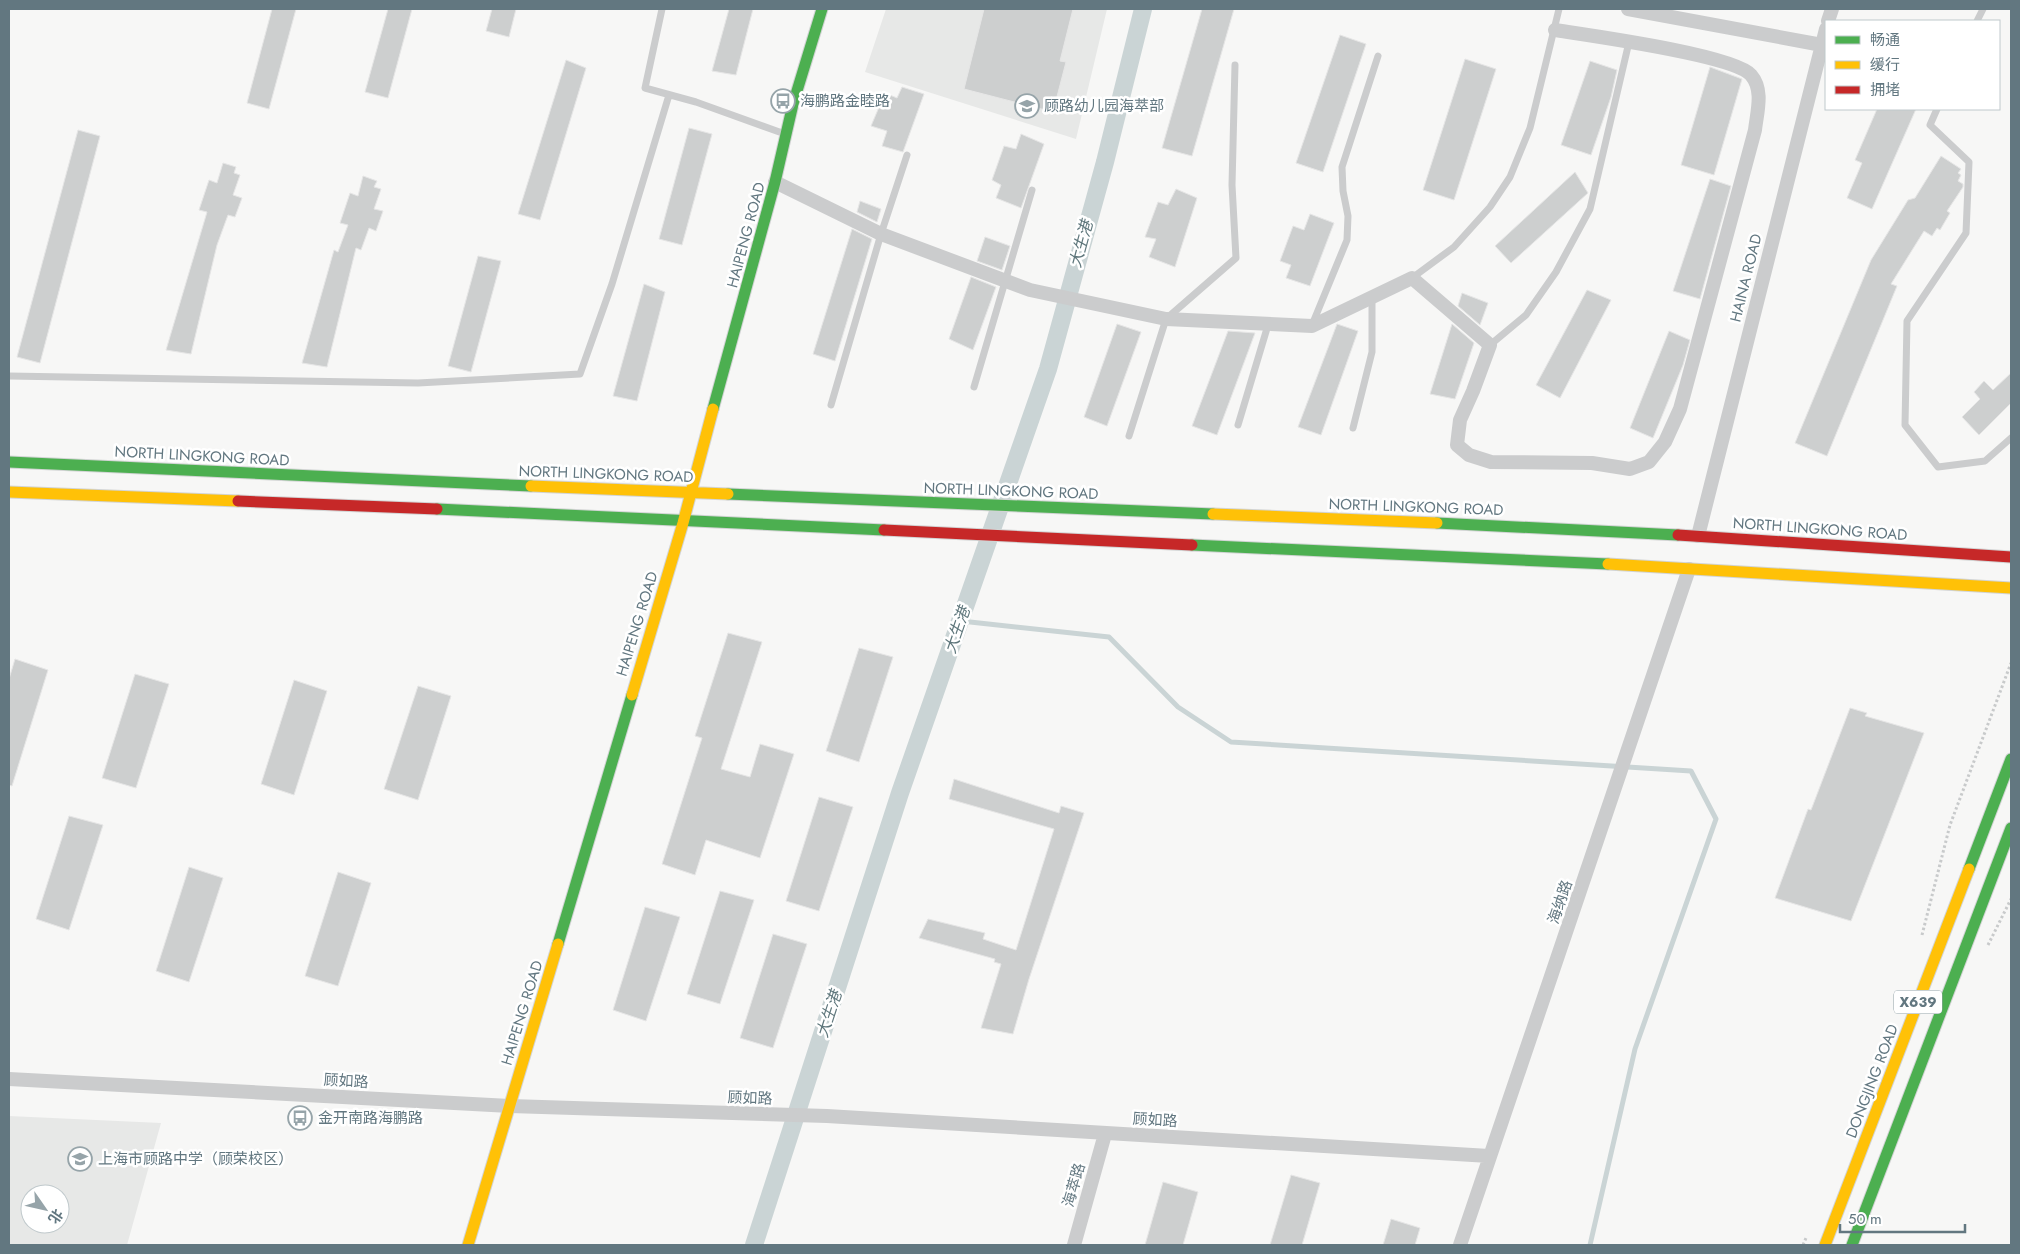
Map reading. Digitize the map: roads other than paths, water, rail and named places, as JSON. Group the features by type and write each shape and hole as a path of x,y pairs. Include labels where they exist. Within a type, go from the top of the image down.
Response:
{"main road":[{"name":"HAIPENG ROAD","path":"468,1245 683,522 776,182 793,104 822,9"},
{"name":"NORTH LINGKONG ROAD","path":"9,462 1698,536 2011,557"},
{"path":"9,492 423,509 1689,569 2011,588"},
{"name":"DONGJING ROAD","path":"1825,1245 2011,759"},
{"name":"X639","path":"1852,1245 2011,828"}],"street":[{"path":"1628,9 1822,45"},
{"path":"776,182 881,234 1004,281 1030,290 1166,319 1312,326 1412,278 1490,345 1474,391 1460,420 1457,445 1469,454 1491,462 1592,463 1630,469 1649,462 1665,442 1680,409 1706,318 1754,130 1759,91 1750,74 1718,60 1629,42 1555,30"},
{"name":"HAINA ROAD","path":"1698,536 1825,33"},
{"name":"海纳路","path":"1460,1245 1612,802 1631,737 1689,569"},
{"name":"顾如路","path":"9,1079 510,1106 827,1116 1490,1156"},
{"name":"海萃路","path":"1074,1245 1105,1134"}],"lane":[{"path":"662,9 645,88 787,134"},
{"path":"1412,278 1454,247 1490,207 1510,177 1530,128 1559,9"},
{"path":"1490,345 1526,315 1556,272 1590,209 1629,42"},
{"path":"1312,326 1347,240 1348,216 1343,192 1342,167 1378,56"},
{"path":"1129,436 1166,319 1236,258 1232,185 1235,65"},
{"path":"9,376 418,383 580,374 612,284 669,95"},
{"path":"1937,110 1930,125 1969,162 1970,178 1966,234 1907,321 1905,425 1938,467 1985,461 2011,438"},
{"path":"831,405 881,234 907,155"},
{"path":"974,387 1032,190"},
{"path":"1353,428 1372,352 1372,298"},
{"path":"1238,425 1268,324"}],"waterway":[{"name":"大生港","path":"754,1245 900,793 1048,369 1105,162 1143,9"},
{"path":"961,621 1109,637 1178,707 1231,742 1691,771 1716,819 1635,1049 1590,1245"}],"place":[{"name":"海鹏路金睦路","path":"783,101"},
{"name":"顾路幼儿园海萃部","path":"1027,106"},
{"name":"金开南路海鹏路","path":"300,1118"},
{"name":"上海市顾路中学（顾荣校区）","path":"80,1159"}]}
